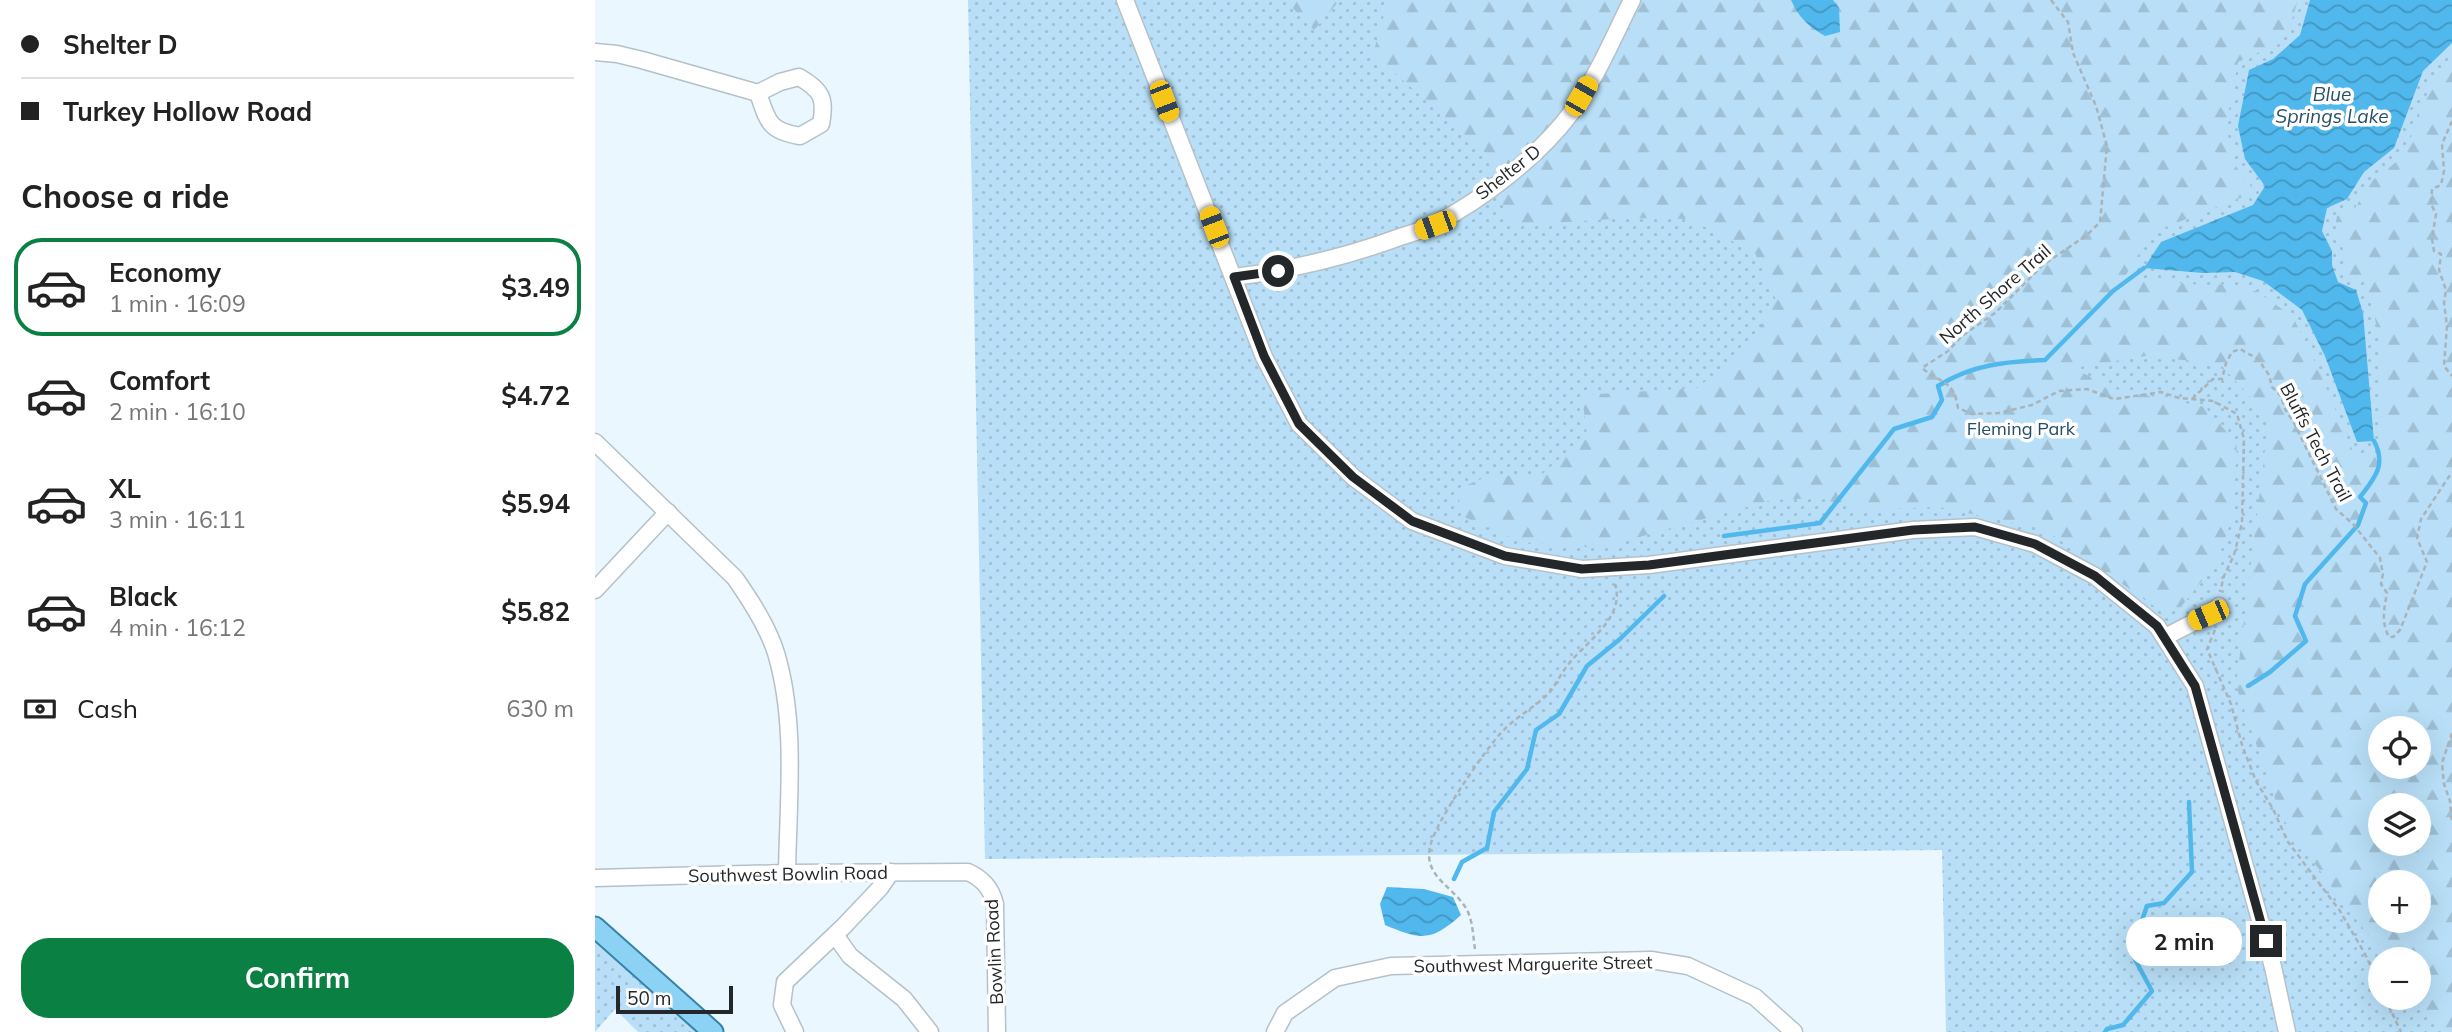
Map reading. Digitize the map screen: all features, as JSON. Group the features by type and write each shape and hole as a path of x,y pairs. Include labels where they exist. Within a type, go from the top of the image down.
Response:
{"main road":[{"path":"595,927 713,1032"}],"street":[{"path":"1125,0 1264,356 1299,424 1353,477 1412,521 1505,556 1582,569 1649,565 1913,530 1975,527 2035,544 2095,576 2157,626 2195,686 2273,967 2287,1032"},
{"name":"Shelter D","path":"1234,277 1278,271 1372,247 1435,225 1497,184 1539,150 1571,112 1600,64 1632,0"},
{"path":"595,52 617,54 758,93"},
{"path":"595,442 735,578 753,605 776,651 788,732 787,873"},
{"path":"595,590 668,512"},
{"path":"2165,637 2208,615 2219,606"},
{"path":"795,1032 782,1005 785,982 835,935 880,888 891,872"},
{"name":"Southwest Bowlin Road","path":"595,878 891,872 968,872 979,877"},
{"name":"Bowlin Road","path":"979,877 992,892 995,904 997,1032"},
{"path":"835,935 850,956 904,999 930,1032"},
{"name":"Southwest Marguerite Street","path":"1275,1032 1285,1013 1335,978 1391,966 1651,960 1688,966 1755,997 1784,1029"}],"path":[{"name":"North Shore Trail","path":"2051,0 2068,22 2073,53 2097,106 2107,146 2100,222 2087,235 2043,265 1995,313 1922,368 1931,376 1946,381 1956,395 1958,408 1972,414 1999,413 2032,405 2059,391 2087,389 2114,399 2161,392 2179,398 2213,401 2237,414 2243,439 2242,523 2219,596 2220,619 2207,649 2231,704 2242,745 2256,781 2288,842 2346,922 2368,963"},
{"path":"2452,121 2442,144 2444,171 2441,185 2432,189 2431,204 2436,214 2432,239 2434,251 2441,254 2439,270 2445,290 2447,326 2444,366 2452,376"},
{"name":"Bluffs Tech Trail","path":"2192,399 2213,379 2222,379 2232,352 2240,349 2258,359 2269,375 2272,387 2281,396 2336,509 2353,524 2380,558 2383,574 2381,584 2387,593 2383,612 2389,637 2393,637 2400,630 2427,562 2417,538 2421,519 2452,472"},
{"path":"1477,964 1469,914 1458,896 1440,883 1430,865 1429,849 1434,834 1476,766 1501,733 1550,692 1566,667 1611,619 1618,596 1609,568"},
{"path":"2452,733 2442,763 2452,824"},
{"path":"2391,1010 2402,1032"}],"green space":[{"name":"Fleming Park","path":"968,0 2452,0 2452,1032 1946,1032 1942,850 985,859"},
{"path":"1285,0 1340,0 1314,30"},
{"path":"1388,0 2298,0 2289,29 2266,49 2238,62 2226,126 2234,164 2251,186 2245,196 2153,232 2124,278 2203,285 2233,284 2258,292 2293,317 2355,456 2382,454 2381,366 2376,324 2365,282 2347,274 2342,245 2336,231 2337,216 2355,208 2373,180 2404,156 2433,78 2452,59 2452,1031 2439,1025 2427,1010 2431,1010 2431,947 2378,947 2281,816 2236,686 2269,417 2220,364 2146,356 2073,368 2115,389 2205,407 2237,444 2232,518 2217,562 2180,608 2161,611 2044,529 1939,507 1860,510 1819,498 1772,500 1600,548 1521,542 1462,516 1457,489 1489,476 1541,475 1587,436 1582,395 1697,388 1747,349 1776,300 1755,253 1690,219 1626,218 1509,226 1489,156 1373,54"},
{"path":"595,943 697,1032 638,1032 615,1009 595,1032"}],"water":[{"path":"1791,0 1833,0 1839,8 1840,32 1825,36 1819,33 1801,16"},
{"name":"Blue Springs Lake","path":"2310,0 2452,0 2452,43 2423,71 2394,148 2364,172 2347,199 2327,208 2322,231 2332,251 2332,265 2338,282 2356,290 2363,313 2374,441 2357,442 2325,356 2302,310 2263,281 2235,272 2203,273 2144,268 2161,242 2253,205 2265,186 2245,159 2238,126 2249,70 2273,59 2300,35"},
{"path":"1387,887 1424,889 1453,897 1461,915 1442,930 1425,936 1397,930 1385,925 1380,904"}],"waterway":[{"path":"1724,536 1820,523 1894,429 1932,417 1942,400 1938,386 1977,369 2003,363 2045,360 2113,291 2144,268"},
{"path":"2248,686 2270,672 2306,641 2295,616 2305,584 2358,525 2366,503 2360,497 2374,478 2379,465 2374,441"},
{"path":"1454,879 1462,862 1487,848 1494,812 1527,769 1536,730 1559,714 1587,666 1620,639 1664,596"},
{"path":"2105,1032 2123,1025 2152,991 2131,952 2147,906 2164,903 2192,872 2189,802"}],"route":[{"path":"1278,271 1234,277 1264,356 1299,424 1353,477 1412,521 1505,556 1582,569 1649,565 1913,530 1975,527 2035,544 2095,576 2157,626 2195,686 2266,941"}]}
